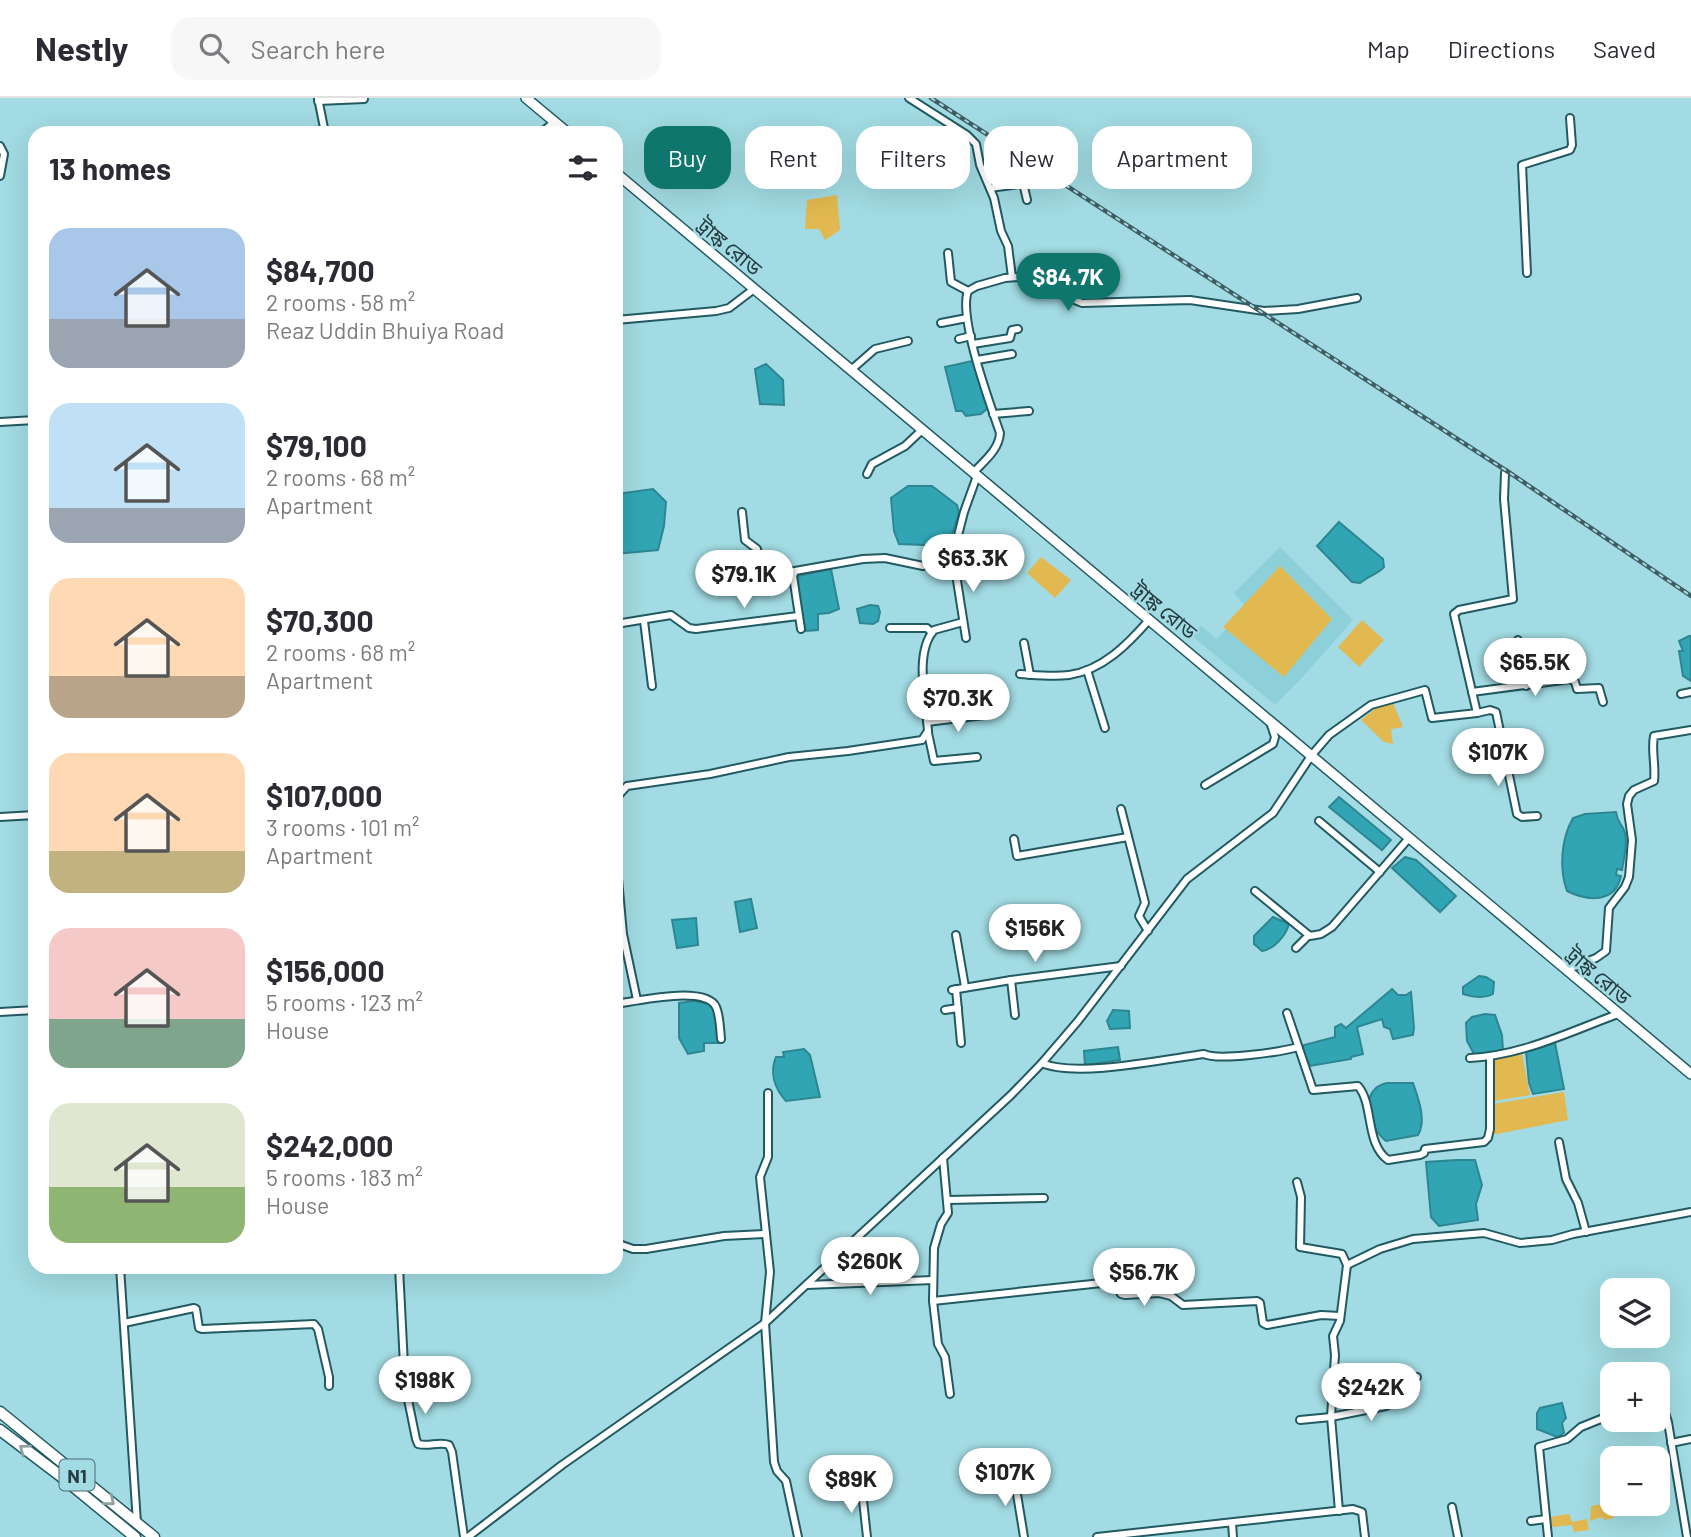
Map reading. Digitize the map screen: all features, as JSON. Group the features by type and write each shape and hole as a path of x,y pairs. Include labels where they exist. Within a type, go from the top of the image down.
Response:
{"highway":[{"name":"N1","path":"0,1412 154,1537"},
{"name":"N1","path":"0,1430 135,1537"}],"main road":[{"path":"526,98 559,126"},
{"name":"ট্রাঙ্ক রোড","path":"623,179 1691,1074"}],"street":[{"path":"909,98 973,140 984,174"},
{"path":"324,126 318,99 365,99"},
{"path":"1527,273 1522,164 1570,150 1570,118"},
{"path":"549,126 554,122"},
{"path":"0,146 4,154 0,176"},
{"path":"990,189 1001,232 1008,246 1012,277"},
{"path":"1024,189 1027,200"},
{"path":"948,253 951,282 968,291"},
{"path":"966,638 953,555 975,475 999,442 1000,433 967,318 965,304 968,291 1012,277 1036,282 1082,303 1191,300 1264,311 1298,309 1357,298"},
{"path":"623,319 729,308 754,289"},
{"path":"954,301 965,304"},
{"path":"941,323 967,318"},
{"path":"973,344 1010,338 1012,330 1018,330"},
{"path":"959,339 971,335"},
{"path":"851,370 875,349 908,341"},
{"path":"977,360 1012,354"},
{"path":"993,414 1029,411"},
{"path":"0,422 28,420"},
{"path":"867,474 872,464 905,446 922,430"},
{"path":"1477,713 1455,613 1513,599 1503,499 1505,473"},
{"path":"742,512 745,540 757,549 761,573 885,558 923,566 953,555"},
{"path":"795,571 801,629"},
{"path":"623,623 671,615 689,628 696,629 798,617"},
{"path":"1020,674 1067,676 1087,670 1125,648 1149,620"},
{"path":"644,621 652,686"},
{"path":"963,622 934,630 925,646 922,659 927,722 934,761 977,757"},
{"path":"890,628 927,628 932,633"},
{"path":"1518,640 1526,686"},
{"path":"1024,643 1030,674"},
{"path":"1087,670 1105,728"},
{"path":"1472,692 1570,679 1575,682 1577,689 1599,688 1603,702"},
{"path":"399,1274 405,1385 416,1439 418,1444 424,1446 444,1443 449,1445 466,1537 562,1465 765,1323 807,1285 1042,1063 1187,879 1273,813 1311,756 1329,735 1356,713 1371,705 1422,691 1426,691 1432,718 1490,710 1496,712 1517,814 1521,817 1537,816"},
{"path":"1681,694 1691,692"},
{"path":"927,722 984,715"},
{"path":"1205,785 1273,744 1275,737 1270,721"},
{"path":"1566,970 1606,951 1609,908 1625,887 1632,858 1632,827 1627,804 1631,792 1654,781 1654,737 1691,730"},
{"path":"623,790 627,786 710,775 789,757 906,744 922,740 928,731"},
{"path":"1121,809 1145,903 1139,916 1148,931"},
{"path":"0,817 28,815"},
{"path":"1319,821 1380,872"},
{"path":"1014,839 1017,856 1128,837"},
{"path":"1296,948 1309,935 1321,934 1332,927 1409,838"},
{"path":"1255,891 1309,935"},
{"path":"623,934 637,1000"},
{"path":"956,935 965,987"},
{"path":"961,1043 954,990 1121,966"},
{"path":"1011,980 1014,1015"},
{"path":"623,1003 685,993 709,999 717,1008 721,1040"},
{"path":"945,1010 958,1008"},
{"path":"0,1012 28,1010"},
{"path":"1287,1013 1314,1090 1349,1086 1362,1089 1376,1143 1384,1158 1388,1160 1420,1155 1425,1149 1484,1142 1488,1138 1490,1056"},
{"path":"1470,1058 1528,1049 1618,1014"},
{"path":"1042,1063 1051,1067 1089,1067 1204,1054 1212,1058 1254,1054 1298,1047"},
{"path":"768,1093 768,1157 760,1177 770,1272 765,1323 774,1462 777,1471 786,1481 798,1537"},
{"path":"1559,1142 1566,1179 1578,1203 1586,1232"},
{"path":"943,1158 947,1215 941,1224 934,1248 933,1301 938,1344 945,1357 950,1394"},
{"path":"1297,1182 1301,1197 1300,1247 1342,1254 1347,1265 1340,1316 1333,1336 1335,1355 1331,1417 1339,1511"},
{"path":"947,1200 1044,1198"},
{"path":"1347,1265 1380,1249 1413,1239 1484,1233 1520,1243 1552,1240 1691,1212"},
{"path":"623,1245 646,1249 724,1236 766,1234"},
{"path":"121,1274 137,1523"},
{"path":"807,1285 933,1280"},
{"path":"933,1301 1111,1282 1117,1285 1121,1294 1159,1293 1171,1296 1183,1305 1257,1301 1260,1303 1263,1323 1267,1325 1321,1315 1340,1316"},
{"path":"124,1322 194,1308 199,1328 202,1329 314,1324 318,1329 329,1386"},
{"path":"1300,1420 1387,1406 1385,1383 1417,1377"},
{"path":"1548,1537 1539,1447 1567,1439 1581,1427 1600,1419"},
{"path":"1669,1432 1687,1537"},
{"path":"1671,1443 1691,1439"},
{"path":"1014,1476 1024,1537"},
{"path":"862,1491 866,1537"},
{"path":"1451,1507 1458,1537"},
{"path":"1097,1537 1166,1533 1353,1509 1362,1512 1365,1537"},
{"path":"1531,1521 1546,1519"},
{"path":"1232,1523 1233,1537"}],"shaded area":[{"path":"837,195 840,230 825,240 819,229 805,229 807,200"},
{"path":"977,360 988,408 981,414 966,416 962,411 956,411 945,367"},
{"path":"766,364 783,380 784,405 760,404 755,369"},
{"path":"908,486 932,486 957,505 959,513 948,546 899,544 894,531 891,498"},
{"path":"653,489 666,502 658,550 623,553 623,493"},
{"path":"1339,522 1383,559 1384,567 1360,583 1352,582 1317,546"},
{"path":"1280,547 1353,620 1275,705 1191,635 1201,626 1217,639 1246,607 1234,593"},
{"path":"1041,557 1071,580 1055,598 1027,573"},
{"path":"1280,566 1332,619 1284,677 1223,627"},
{"path":"831,569 839,609 818,614 818,630 806,631 800,608 798,576"},
{"path":"870,605 878,606 878,621 873,624 860,623 857,609"},
{"path":"1362,620 1384,640 1359,667 1338,647"},
{"path":"1689,636 1691,681 1683,676 1679,651 1683,651 1679,641"},
{"path":"1393,703 1403,727 1391,729 1393,744 1384,742 1361,720 1376,708"},
{"path":"1339,797 1391,840 1382,850 1329,807"},
{"path":"1616,812 1625,833 1626,843 1622,870 1617,869 1616,875 1621,876 1618,885 1613,892 1599,898 1583,897 1567,891 1562,854 1573,818 1585,814"},
{"path":"1405,857 1416,860 1456,896 1440,912 1392,868"},
{"path":"751,899 757,928 740,932 735,902"},
{"path":"1273,917 1289,924 1279,941 1262,951 1254,944 1254,936"},
{"path":"696,918 698,945 677,948 672,920"},
{"path":"1479,976 1494,982 1493,994 1478,997 1463,994 1463,987"},
{"path":"1392,989 1398,995 1411,992 1413,1035 1393,1039 1390,1029 1384,1027 1382,1019 1357,1027 1363,1054 1351,1059 1310,1066 1302,1050 1304,1045 1335,1037 1335,1027 1341,1024 1346,1028"},
{"path":"694,1001 709,1004 715,1010 719,1043 704,1043 704,1051 688,1054 679,1038 679,1003"},
{"path":"1113,1010 1129,1011 1130,1028 1110,1029 1107,1021"},
{"path":"1495,1015 1502,1035 1503,1051 1481,1056 1474,1054 1467,1041 1466,1023 1472,1017"},
{"path":"1555,1043 1564,1089 1533,1094 1529,1083 1526,1051"},
{"path":"1118,1047 1120,1060 1085,1065 1084,1051"},
{"path":"804,1049 810,1055 820,1097 786,1101 774,1080 776,1057 784,1057 783,1052"},
{"path":"1522,1054 1530,1095 1494,1101 1495,1059"},
{"path":"1387,1083 1413,1083 1422,1116 1418,1135 1386,1141 1374,1127 1369,1100 1378,1087"},
{"path":"1564,1092 1568,1120 1492,1135 1493,1104"},
{"path":"1475,1160 1482,1185 1476,1204 1478,1220 1439,1226 1431,1217 1426,1162"},
{"path":"1562,1403 1566,1418 1562,1423 1564,1433 1557,1437 1537,1429 1537,1413 1540,1408"},
{"path":"1600,1504 1600,1516 1614,1518 1604,1520 1602,1517 1590,1521 1591,1506"},
{"path":"1569,1514 1572,1522 1587,1519 1589,1530 1574,1532 1572,1525 1552,1527 1549,1517"}],"railway":[{"path":"931,98 1513,475 1691,596"}]}
